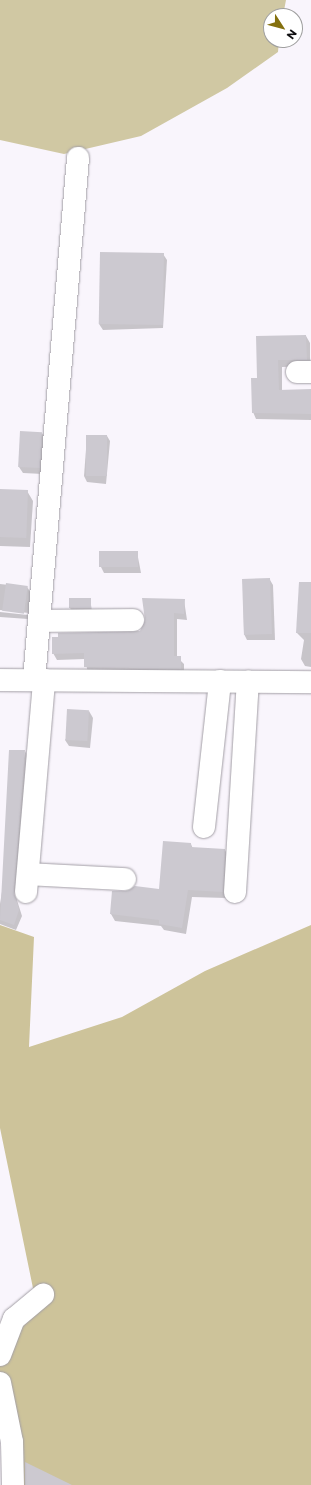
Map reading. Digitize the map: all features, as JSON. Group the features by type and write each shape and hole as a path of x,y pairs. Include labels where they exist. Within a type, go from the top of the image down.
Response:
{"street":[{"path":"78,158 39,622 39,680 27,883 125,879"},
{"path":"39,622 133,620"},
{"path":"0,680 311,682"},
{"path":"204,827 220,681"},
{"path":"235,892 248,681"},
{"path":"0,1355 14,1319 43,1295"},
{"path":"0,1383 13,1449 13,1485"}],"shaded area":[{"path":"0,0 286,0 284,8 263,8 263,48 278,48 278,52 227,88 141,136 64,154 0,140"},
{"path":"0,925 34,937 29,1047 122,1017 205,971 311,925 311,1485 18,1485 0,1380 0,1352 34,1293 0,1128"}],"building":[{"path":"100,252 164,253 163,325 99,324"},
{"path":"306,335 307,360 278,360 279,390 311,389 311,414 252,413 251,378 257,378 256,336"},
{"path":"20,431 42,432 40,468 18,467"},
{"path":"86,435 107,435 107,476 86,476"},
{"path":"0,489 28,490 26,538 0,537"},
{"path":"99,551 138,551 138,567 99,567"},
{"path":"270,578 272,634 244,635 242,579"},
{"path":"299,582 311,582 311,633 296,633"},
{"path":"6,583 28,586 24,614 2,611"},
{"path":"69,598 91,598 91,608 69,608"},
{"path":"142,598 185,599 184,614 174,613 174,656 181,656 181,669 84,667 84,653 52,654 52,637 58,637 58,633 140,631 145,620"},
{"path":"67,709 89,710 87,741 65,740"},
{"path":"9,750 25,750 14,891 19,910 14,925 0,920"},
{"path":"163,841 191,843 191,847 225,849 223,892 188,890 182,928 159,924 159,920 110,914 112,891 125,891 135,886 159,889"},
{"path":"25,1462 72,1485 25,1485"}]}
